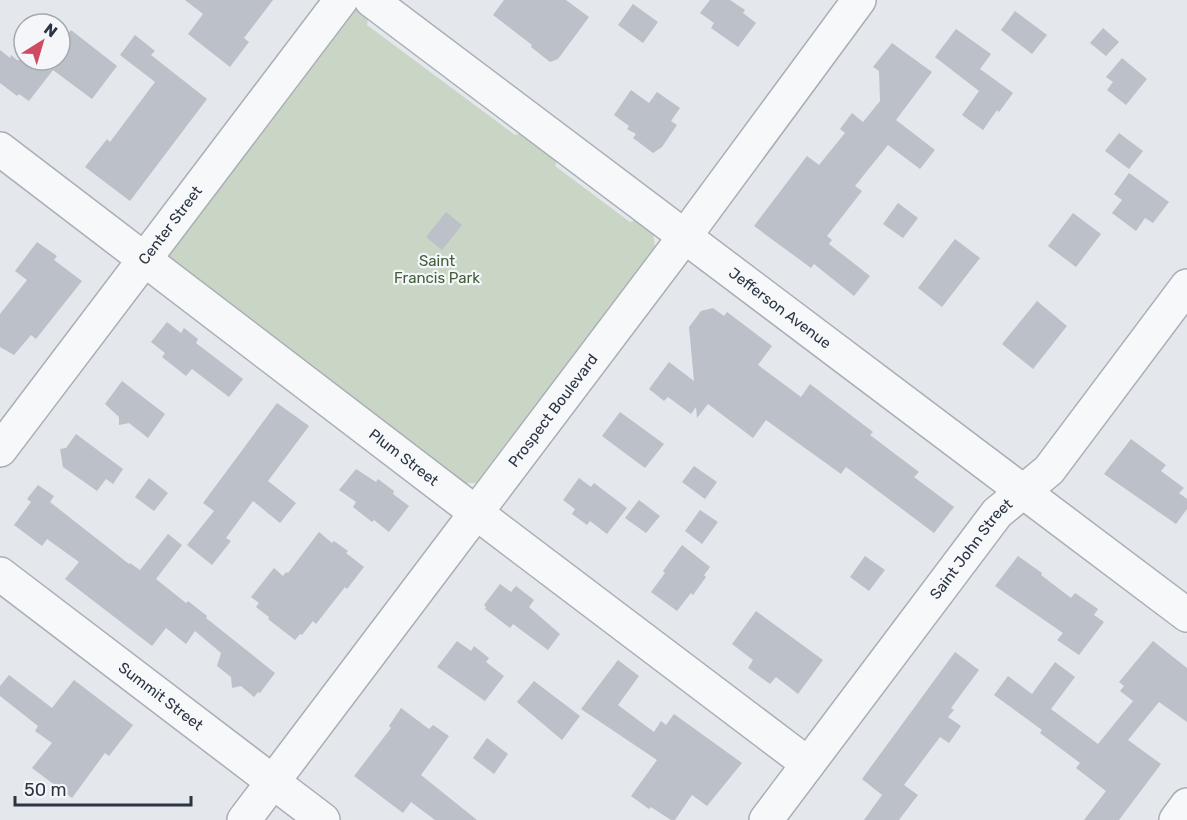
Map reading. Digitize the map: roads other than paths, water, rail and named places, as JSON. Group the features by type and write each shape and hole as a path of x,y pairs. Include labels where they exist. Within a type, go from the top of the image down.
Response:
{"street":[{"name":"Center Street","path":"0,450 341,0"},
{"name":"Jefferson Avenue","path":"371,0 1187,615"},
{"name":"Prospect Boulevard","path":"244,820 685,236 859,0"},
{"name":"Plum Street","path":"0,149 475,513 808,764"},
{"name":"Saint John Street","path":"766,820 997,513 1048,470 1187,286"},
{"name":"Summit Street","path":"0,574 323,820"},
{"path":"1176,820 1187,805"}],"park label":[{"name":"Saint Francis Park","path":"437,270"}]}
